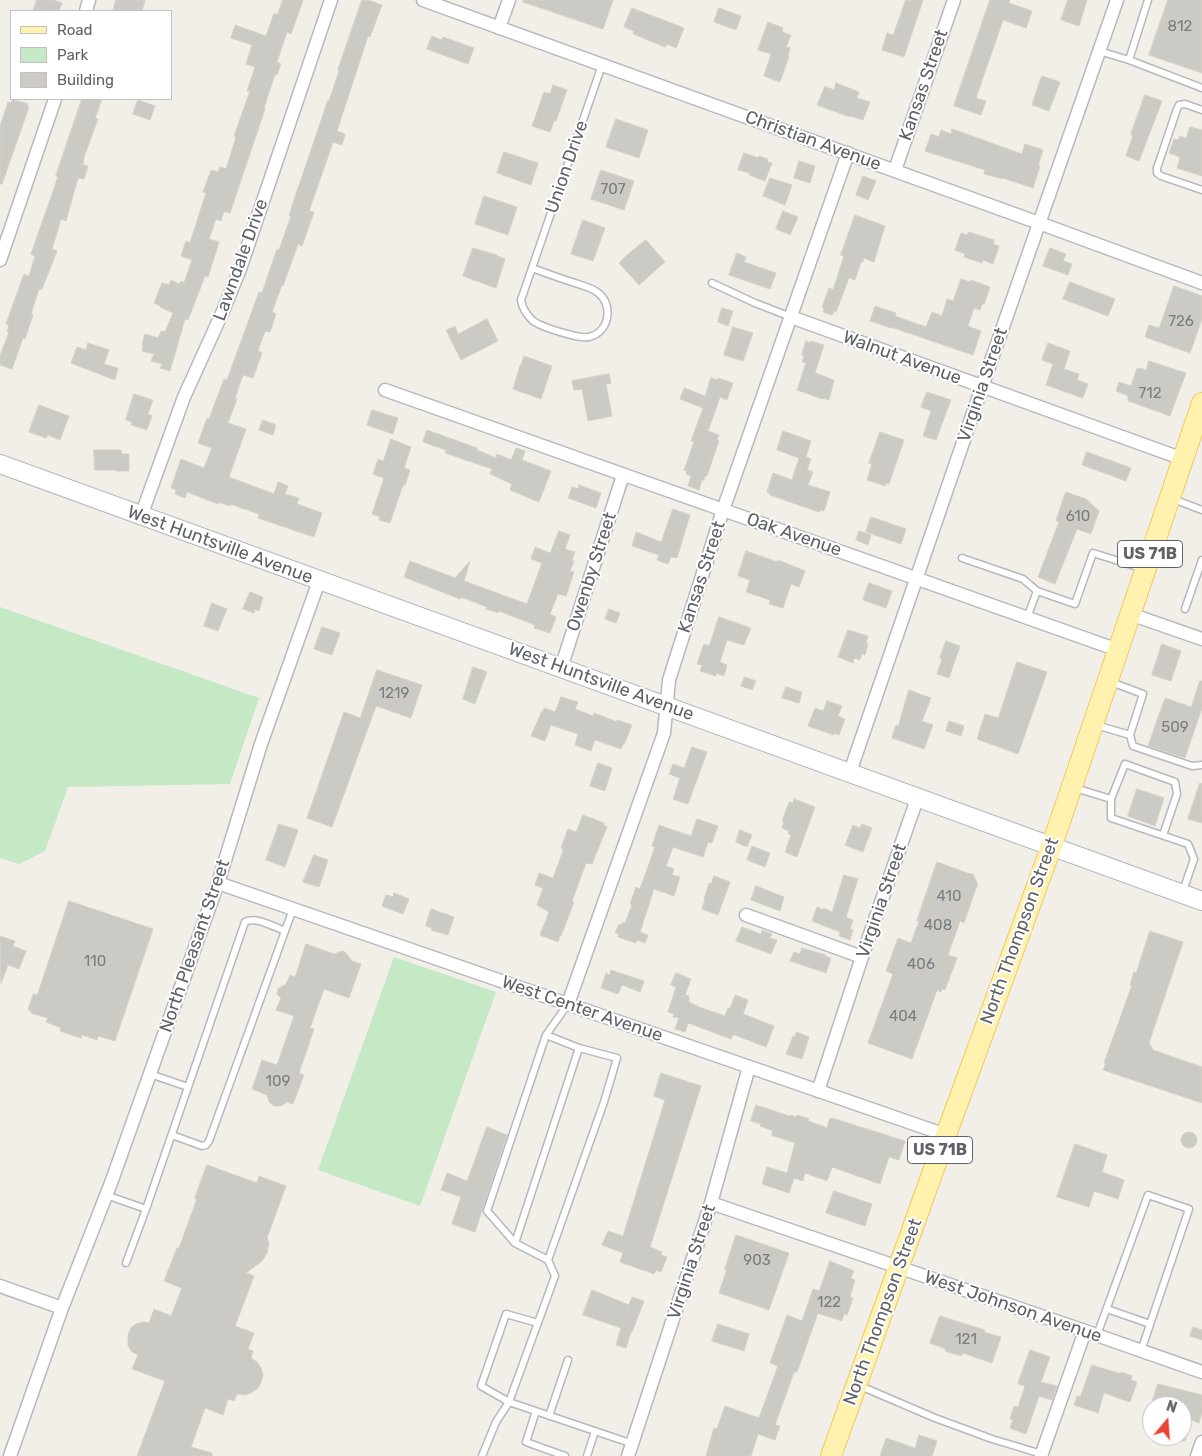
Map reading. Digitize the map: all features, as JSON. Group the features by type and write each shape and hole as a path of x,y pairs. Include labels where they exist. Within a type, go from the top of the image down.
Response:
{"main road":[{"name":"North Thompson Street","path":"831,1456 1052,845 1169,498 1200,415"},
{"name":"West Huntsville Avenue","path":"0,464 319,581 918,796 1202,901"}],"street":[{"name":"Lawndale Drive","path":"141,516 184,397 240,269 331,0"},
{"name":"Christian Avenue","path":"423,0 1201,280"},
{"path":"500,28 509,0"},
{"name":"Kansas Street","path":"895,170 954,0"},
{"name":"Virginia Street","path":"850,772 1039,222 1118,0"},
{"path":"0,260 56,100"},
{"name":"Kansas Street","path":"568,1004 664,733 669,680 723,510 848,153"},
{"name":"Walnut Avenue","path":"791,317 1183,459"},
{"name":"Oak Avenue","path":"385,390 1118,650"},
{"name":"Owenby Street","path":"561,668 623,475"},
{"name":"North Pleasant Street","path":"10,1456 62,1308 106,1195 218,883 261,744 319,581"},
{"path":"1130,614 1202,639"},
{"name":"Virginia Street","path":"818,1091 918,796"},
{"name":"West Center Avenue","path":"218,883 946,1135"},
{"path":"746,915 862,957"},
{"name":"Virginia Street","path":"630,1450 711,1203 749,1067"},
{"name":"West Johnson Avenue","path":"711,1203 1202,1372"},
{"path":"0,1286 62,1308"},
{"path":"1042,1455 1091,1333"},
{"path":"1197,1456 1202,1442"}],"lane":[{"path":"1128,60 1148,0"},
{"path":"1100,51 1202,88"},
{"name":"Union Drive","path":"532,268 589,288 601,296 608,307 608,315 603,328 597,334 590,337 576,337 532,321 524,311 521,300 532,268 602,65"},
{"path":"1202,110 1185,104 1176,109 1157,168 1157,173 1161,176 1202,190"},
{"path":"712,283 791,317"},
{"path":"1169,498 1202,510"},
{"path":"962,558 1023,579 1037,591 1075,604 1093,553 1145,570"},
{"path":"1185,608 1202,560"},
{"path":"1027,618 1037,591"},
{"path":"1107,681 1143,694 1130,735 1134,746 1192,766 1202,765"},
{"path":"1093,724 1130,735"},
{"path":"1162,835 1177,794 1175,782 1125,764 1111,799 1111,818 1188,844 1194,860 1182,894"},
{"path":"1071,787 1111,799"},
{"path":"172,1135 202,1146 206,1145 209,1141 293,909"},
{"path":"126,1263 245,922 255,920 285,931"},
{"path":"482,1456 496,1422 509,1402 555,1276 548,1260 514,1244 487,1211 546,1035 568,1004"},
{"path":"546,1035 579,1048 617,1058 604,1102 548,1260"},
{"path":"514,1244 579,1048"},
{"path":"150,1074 188,1087"},
{"path":"106,1195 146,1209"},
{"path":"1091,1333 1107,1309 1148,1195 1164,1200 1189,1209 1141,1351"},
{"path":"1107,1309 1150,1324"},
{"path":"538,1323 506,1314 481,1386 509,1402 595,1431 630,1450"},
{"path":"549,1416 568,1360"},
{"path":"857,1385 935,1418 1042,1455"},
{"path":"536,1411 526,1442 565,1456"},
{"path":"586,1456 595,1431"}],"green space":[{"path":"0,607 259,698 230,784 68,787 45,851 19,864 0,858"},
{"path":"394,957 496,992 420,1206 318,1170"}],"building":[{"path":"37,0 54,0 62,3 59,10 33,10"},
{"path":"116,0 145,0 142,10 113,10"},
{"path":"283,0 303,0 291,34 287,32 277,62 281,64 277,75 275,74 230,213 224,211 221,221 216,219 209,239 219,242 208,277 205,276 188,320 185,319 170,371 160,368 162,364 151,361 154,354 142,351 142,345 145,334 158,338 161,331 165,332 173,313 154,303 162,283 169,285 171,280 179,284 181,281 184,283 192,260 181,256 186,241 190,243 206,193 203,192 211,170 218,172 220,167 226,169 236,137 234,136 250,91 247,91 255,67 246,64 252,45 231,38 235,25 266,36 274,13 277,15"},
{"path":"362,0 382,5 370,37 368,36 337,131 345,134 342,145 333,142 309,211 314,212 302,246 298,244 272,312 276,314 270,332 265,331 258,351 262,353 253,378 243,375 228,423 246,429 229,477 274,494 278,482 288,486 285,494 299,498 297,504 322,513 314,537 258,518 259,514 230,504 230,506 218,502 218,504 187,492 185,498 175,494 176,490 171,488 181,459 204,468 212,448 198,443 224,379 227,380 259,292 262,293 277,249 279,250 291,216 289,215"},
{"path":"524,0 613,0 603,29 523,2"},
{"path":"906,0 923,0 904,57 882,50 887,33 893,35"},
{"path":"990,0 1010,0 1009,3 1032,11 1026,28 1003,20 976,98 986,101 981,115 954,106"},
{"path":"1068,0 1087,0 1079,26 1061,20"},
{"path":"1168,0 1202,0 1202,73 1149,55"},
{"path":"632,8 684,28 676,48 667,44 665,47 633,34 634,31 624,27"},
{"path":"719,8 741,16 736,30 714,22"},
{"path":"768,22 783,28 782,32 791,35 786,47 790,48 789,56 780,82 764,76 771,54 758,50"},
{"path":"432,36 442,40 443,37 474,48 468,64 427,49"},
{"path":"1042,76 1060,82 1049,111 1032,105"},
{"path":"836,83 859,92 857,98 870,102 863,120 817,105 825,86 834,90"},
{"path":"553,85 567,90 550,132 532,126 544,92 550,94"},
{"path":"1145,95 1162,101 1139,161 1126,156 1133,135 1131,134"},
{"path":"12,100 15,100 28,104 27,106 29,107 2,184 0,184 0,126 8,102 11,103"},
{"path":"82,100 102,100 95,118 98,119 84,157 83,165 88,166 84,179 78,178 66,221 61,219 52,249 57,251 42,289 39,289 25,339 23,338 12,369 0,365 0,356 9,332 7,331 9,325 6,324 24,274 29,276 35,256 31,254 58,177 56,176"},
{"path":"138,100 155,106 150,120 133,114"},
{"path":"616,119 648,130 639,158 606,147"},
{"path":"1190,127 1202,130 1202,176 1177,168 1180,157 1169,153 1174,139 1178,140 1180,136 1186,138"},
{"path":"952,129 1022,154 1025,144 1043,150 1033,188 984,174 985,170 925,151 931,134 939,137 941,130 951,134"},
{"path":"504,152 538,163 531,185 497,173"},
{"path":"744,153 768,159 767,162 772,163 765,181 749,175 750,173 738,170"},
{"path":"799,161 815,166 810,183 794,178"},
{"path":"601,170 634,181 624,210 591,199"},
{"path":"863,176 876,181 868,200 856,195"},
{"path":"770,178 792,185 785,205 763,196"},
{"path":"484,196 517,207 508,235 475,224"},
{"path":"783,211 798,217 790,235 776,229"},
{"path":"855,215 885,226 874,262 864,258 855,280 849,278 836,312 834,311 832,315 823,312 824,308 822,307 829,288 833,290 844,256 841,255"},
{"path":"583,220 605,228 593,261 571,254"},
{"path":"969,232 994,240 993,244 999,246 993,264 983,260 982,263 964,257 965,254 955,250 961,233 967,235"},
{"path":"646,240 665,262 639,285 619,263"},
{"path":"473,248 505,259 496,288 463,276"},
{"path":"1050,248 1066,254 1063,261 1072,264 1068,275 1043,266"},
{"path":"737,253 746,257 744,262 776,273 770,289 729,275"},
{"path":"961,279 970,282 971,280 990,287 980,310 974,308 968,326 981,331 973,355 870,321 875,306 896,313 895,316 926,327 932,312 942,316 947,299 953,301"},
{"path":"1070,282 1115,299 1108,316 1063,299"},
{"path":"1174,286 1202,296 1202,319 1190,353 1145,337 1149,325 1159,328"},
{"path":"722,308 733,311 728,326 718,322"},
{"path":"487,319 498,341 461,360 446,330 455,326 458,334"},
{"path":"733,327 753,333 743,361 724,355"},
{"path":"806,341 824,345 815,373 834,380 829,400 797,390 806,363 802,362 804,356 802,355"},
{"path":"88,343 109,350 104,364 118,368 115,380 71,363 77,347 86,350"},
{"path":"1048,343 1070,351 1064,369 1079,374 1077,380 1088,384 1083,398 1046,385 1053,364 1042,360"},
{"path":"524,356 552,366 541,399 513,389"},
{"path":"1149,361 1186,373 1170,416 1128,401 1128,396 1116,391 1119,382 1131,386 1137,368 1146,370"},
{"path":"609,374 611,383 606,384 612,416 588,421 582,389 574,390 572,381"},
{"path":"711,378 717,380 718,378 733,383 727,400 720,397 708,431 719,435 717,440 719,441 707,476 702,480 699,490 688,486 691,476 686,474 687,471 684,470 694,442 691,441 703,408 680,399 684,388 705,396"},
{"path":"927,392 951,400 936,440 923,436 931,411 921,407"},
{"path":"134,394 153,400 148,414 152,416 147,430 131,425 132,422 126,420"},
{"path":"39,405 69,416 60,440 48,435 46,438 29,432"},
{"path":"372,410 398,418 393,434 367,425"},
{"path":"263,420 276,425 273,435 259,430"},
{"path":"427,430 477,448 477,450 496,458 497,454 511,460 516,448 525,451 522,460 551,471 539,502 510,490 512,484 490,474 492,469 445,453 446,450 423,442"},
{"path":"783,431 811,441 806,457 811,459 807,470 813,472 808,485 830,492 824,511 820,510 819,512 770,495 767,492 773,473 792,480 799,458 777,450"},
{"path":"880,432 904,440 889,484 886,483 885,486 867,480 872,464 869,463"},
{"path":"391,439 411,447 404,468 410,470 390,523 379,520 380,517 372,514 384,478 373,474 378,459 383,461"},
{"path":"94,450 121,450 122,454 129,454 129,471 95,470"},
{"path":"1087,452 1131,468 1126,481 1082,465"},
{"path":"579,485 601,493 596,508 568,498 572,487 578,489"},
{"path":"1066,492 1086,499 1099,511 1091,534 1077,529 1055,584 1038,577 1059,522 1056,521"},
{"path":"673,509 690,515 677,558 671,557 668,564 657,560 659,555 632,546 636,532 661,542"},
{"path":"871,517 906,529 901,544 866,532"},
{"path":"559,531 570,535 565,549 575,552 570,571 574,572 566,596 558,594 550,614 556,617 550,633 534,628 535,625 499,611 498,613 486,609 487,607 461,597 460,599 404,577 410,561 455,578 470,561 464,581 527,604 542,563 531,559 535,547 550,553"},
{"path":"859,531 871,535 868,545 856,540"},
{"path":"746,551 777,562 778,560 805,571 799,587 791,584 783,608 769,604 770,600 746,592 750,580 738,576"},
{"path":"869,583 892,591 886,608 863,600"},
{"path":"250,592 263,597 259,611 255,609 254,613 243,609"},
{"path":"212,603 227,609 218,631 204,626"},
{"path":"609,609 620,613 616,623 605,619"},
{"path":"719,617 751,628 744,645 727,640 720,662 727,665 724,676 716,673 716,676 700,671 702,665 697,664 704,644 709,646"},
{"path":"322,627 340,633 332,655 314,649"},
{"path":"848,630 868,636 865,655 862,654 860,660 854,658 853,663 838,657"},
{"path":"946,641 960,646 949,678 937,674"},
{"path":"1162,644 1181,651 1171,681 1152,675"},
{"path":"1017,662 1047,672 1018,754 977,739 985,714 998,718"},
{"path":"473,667 487,672 475,704 463,699"},
{"path":"377,670 422,685 411,718 376,706 332,827 307,818 344,712 360,718"},
{"path":"745,677 756,681 752,690 741,686"},
{"path":"1200,681 1202,681 1202,708 1185,758 1148,746 1165,698 1191,707"},
{"path":"786,687 802,692 799,703 782,698"},
{"path":"909,690 931,698 922,721 933,725 924,749 892,738 896,725 898,726"},
{"path":"561,697 578,702 575,709 593,716 594,713 617,722 617,720 632,725 621,749 595,740 591,751 575,745 578,734 551,725 545,741 531,736 544,708 555,712"},
{"path":"827,701 842,706 838,716 845,719 839,735 808,726 815,708 823,711"},
{"path":"949,721 964,726 961,736 946,731"},
{"path":"692,747 707,752 688,804 673,799 680,778 669,774 673,764 684,768"},
{"path":"598,763 612,768 605,791 590,786"},
{"path":"1200,783 1202,784 1202,823 1188,819"},
{"path":"1137,789 1164,798 1155,826 1128,816"},
{"path":"794,799 815,807 797,857 785,852 791,835 788,834 789,831 782,828 784,822 782,821 789,802 793,803"},
{"path":"583,815 604,823 607,827 592,864 586,863 572,901 574,902 558,942 540,935 549,912 537,905 543,888 535,885 539,873 553,878 562,854 563,849 561,848 568,829 576,832"},
{"path":"697,819 718,826 712,843 708,842 703,857 673,847 666,866 674,869 672,875 680,877 674,896 654,889 640,932 648,935 645,943 637,940 636,943 618,937 619,934 615,933 619,924 625,923 636,887 640,889 655,847 652,846 659,825 691,836"},
{"path":"279,824 298,830 285,867 266,860"},
{"path":"862,824 872,828 863,852 845,845 853,825 860,828"},
{"path":"740,830 752,835 747,847 736,842"},
{"path":"752,846 770,853 765,867 747,860"},
{"path":"314,855 328,860 319,887 303,882"},
{"path":"937,862 973,874 978,885 964,923 960,921 948,955 957,958 945,990 942,989 941,992 937,990 912,1059 868,1043 893,974 886,971 898,938 911,943"},
{"path":"844,875 858,879 846,917 853,920 850,929 853,930 850,940 839,936 840,932 812,921 817,907 832,912"},
{"path":"714,876 730,882 718,915 702,909 709,883 711,884"},
{"path":"756,886 784,897 780,911 751,900"},
{"path":"394,893 409,899 403,914 382,906 386,895 393,897"},
{"path":"69,901 153,929 115,1041 98,1036 97,1040 82,1035 81,1038 60,1031 61,1028 46,1022 48,1018 31,1013 28,1010 33,994 37,995"},
{"path":"431,909 454,917 448,935 431,930 432,928 426,926"},
{"path":"742,927 761,934 762,930 772,934 770,938 777,940 771,954 736,941"},
{"path":"1150,931 1183,942 1149,1043 1153,1050 1202,1067 1202,1103 1103,1070 1132,985 1130,985 1134,972 1136,973"},
{"path":"0,936 15,941 13,946 26,951 19,969 8,965 1,983"},
{"path":"306,944 334,954 342,951 345,952 352,961 361,964 349,998 324,989 310,1028 314,1029 299,1073 304,1075 293,1104 287,1102 281,1106 274,1106 269,1102 267,1095 252,1089 262,1060 277,1065 294,1016 276,1010 281,998 277,994 278,989 286,984 290,975 295,977"},
{"path":"802,948 831,958 826,973 790,961 794,952 800,954"},
{"path":"611,970 644,981 640,992 622,985 618,994 601,988 606,973 610,975"},
{"path":"676,973 691,979 685,995 689,996 689,1002 699,1007 725,1016 728,1008 730,1009 735,995 748,1000 743,1014 774,1026 766,1047 735,1035 731,1039 688,1023 685,1032 675,1029 679,1018 673,1017 674,1014 668,1012 676,987 671,985"},
{"path":"796,1032 809,1037 802,1059 786,1054"},
{"path":"661,1073 701,1086 650,1247 662,1252 661,1255 667,1257 661,1272 656,1270 654,1274 620,1262 623,1253 602,1245 608,1231 623,1236 665,1100 654,1096"},
{"path":"756,1105 789,1116 796,1117 797,1115 827,1128 830,1118 832,1118 905,1141 899,1160 889,1157 880,1184 832,1167 827,1181 805,1173 803,1181 794,1178 789,1193 762,1184 767,1167 787,1173 795,1143 771,1135 773,1131 751,1121"},
{"path":"487,1127 507,1135 475,1232 452,1224 461,1197 441,1190 447,1173 467,1181"},
{"path":"1189,1132 1195,1134 1197,1140 1195,1146 1189,1148 1183,1146 1181,1140 1183,1134"},
{"path":"1075,1144 1107,1155 1102,1172 1124,1180 1118,1199 1094,1191 1089,1207 1057,1197"},
{"path":"207,1165 257,1183 259,1176 286,1186 267,1238 269,1243 267,1253 262,1261 246,1273 254,1276 235,1326 254,1333 248,1349 253,1351 251,1358 257,1362 263,1375 258,1388 251,1393 237,1394 234,1401 228,1399 223,1415 205,1408 191,1447 212,1453 212,1456 137,1456 165,1381 132,1369 138,1355 132,1352 128,1346 128,1335 131,1328 136,1324 149,1323 154,1309 171,1316 182,1288 164,1281 177,1248 179,1248"},
{"path":"834,1191 872,1204 865,1226 826,1213"},
{"path":"736,1235 789,1253 769,1310 719,1293"},
{"path":"830,1261 854,1271 851,1278 855,1280 850,1297 853,1298 847,1315 844,1314 842,1321 818,1313 797,1372 794,1372 775,1425 780,1426 775,1440 758,1434 751,1456 706,1456 714,1428 717,1429 725,1406 759,1418 778,1366 770,1363 787,1315 802,1321 813,1289 819,1291"},
{"path":"592,1290 629,1305 632,1297 644,1301 626,1348 616,1345 621,1328 583,1315"},
{"path":"940,1316 1001,1337 992,1363 963,1353 961,1356 945,1351 946,1349 930,1343"},
{"path":"718,1324 749,1334 744,1351 712,1341"},
{"path":"1193,1327 1202,1330 1202,1340 1190,1336"},
{"path":"1030,1350 1050,1357 1041,1382 1057,1386 1052,1400 1039,1396 1026,1434 1010,1428 1013,1420 1010,1419 1014,1406 1018,1407 1025,1386 1018,1384"},
{"path":"1092,1365 1132,1376 1131,1380 1137,1382 1130,1402 1104,1393 1098,1413 1074,1405 1077,1396 1080,1397"},
{"path":"1158,1384 1202,1395 1202,1412 1199,1423 1192,1420 1192,1396 1154,1396"},
{"path":"919,1435 937,1441 932,1456 880,1456 886,1438 915,1448"}]}
